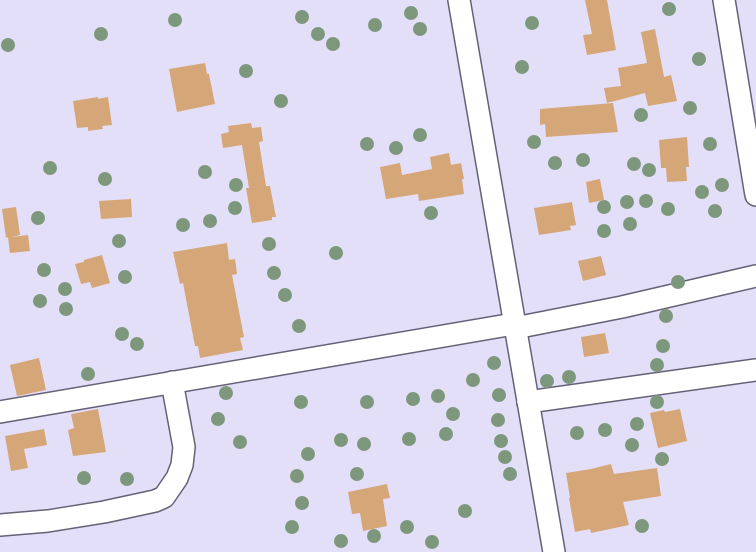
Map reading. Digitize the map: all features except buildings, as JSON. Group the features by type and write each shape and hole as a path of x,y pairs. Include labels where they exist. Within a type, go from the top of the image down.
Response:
{"street":[{"path":"459,0 554,552"},
{"path":"724,0 756,195"},
{"path":"0,412 515,326 631,304 756,276"},
{"path":"528,402 756,370"},
{"path":"0,525 48,521 95,514 155,501 164,497 177,478 182,465 184,447 172,382"}]}
